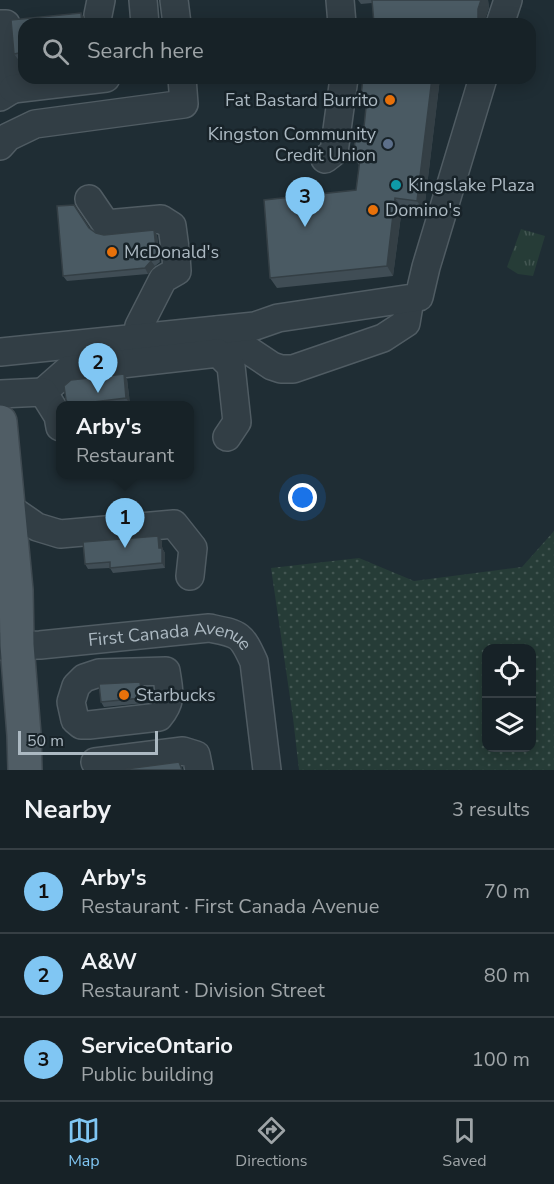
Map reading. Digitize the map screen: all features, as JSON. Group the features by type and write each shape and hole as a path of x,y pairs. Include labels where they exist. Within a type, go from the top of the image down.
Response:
{"main road":[{"path":"0,422 16,590 8,646 24,735 25,770"}],"street":[{"path":"143,0 144,18"},
{"path":"174,0 176,18"},
{"path":"340,0 342,18"},
{"path":"502,18 508,0"},
{"path":"2,16 6,93 66,84"},
{"path":"325,159 334,152 343,84"},
{"path":"0,352 137,332 218,330 255,326 278,318 419,297 481,84"},
{"path":"0,146 8,137 34,124 183,91"},
{"path":"89,199 106,224 161,219 172,226 177,271 163,279 137,332"},
{"path":"218,330 272,366 293,369 383,338 406,322 410,298"},
{"path":"0,393 43,392 68,370 218,353 231,366 237,422 226,437"},
{"path":"43,392 56,413"},
{"path":"8,507 37,526 60,534 174,524 193,548 190,576"},
{"name":"First Canada Avenue","path":"8,646 40,645 209,628 237,634 247,646 254,662 267,770"},
{"path":"95,762 183,751 196,755 198,770"}],"green space":[{"path":"521,229 545,236 533,276 518,274 507,267"},
{"path":"554,531 554,770 299,770 271,568 359,558 414,581 522,567"}],"building":[{"path":"372,0 481,0 478,18 374,18"},
{"path":"81,13 81,18 31,18"},
{"path":"18,19 18,53 14,54 11,20"},
{"name":"Kingslake Plaza","path":"362,84 431,84 417,201 395,198 387,266 270,278 264,200 356,190 360,159 353,157 357,126 364,127 367,97 361,96"},
{"name":"McDonald's","path":"74,205 89,228 96,233 104,235 154,230 157,257 145,268 63,276 57,206"},
{"path":"124,374 126,398 67,401 64,386 71,380"},
{"path":"158,536 159,548 162,548 162,563 110,568 110,562 85,564 83,542"},
{"path":"140,682 142,698 101,702 99,684"},
{"path":"179,762 182,770 126,770 126,769"}],"place":[{"name":"Fat Bastard Burrito","path":"390,100"},
{"name":"Kingston Community Credit Union","path":"388,144"},
{"name":"Kingslake Plaza","path":"396,185"},
{"name":"Domino's","path":"373,210"},
{"name":"ServiceOntario","path":"305,227"},
{"name":"McDonald's","path":"112,252"},
{"name":"A&W","path":"98,393"},
{"name":"Arby's","path":"125,548"},
{"name":"Starbucks","path":"124,695"}]}
